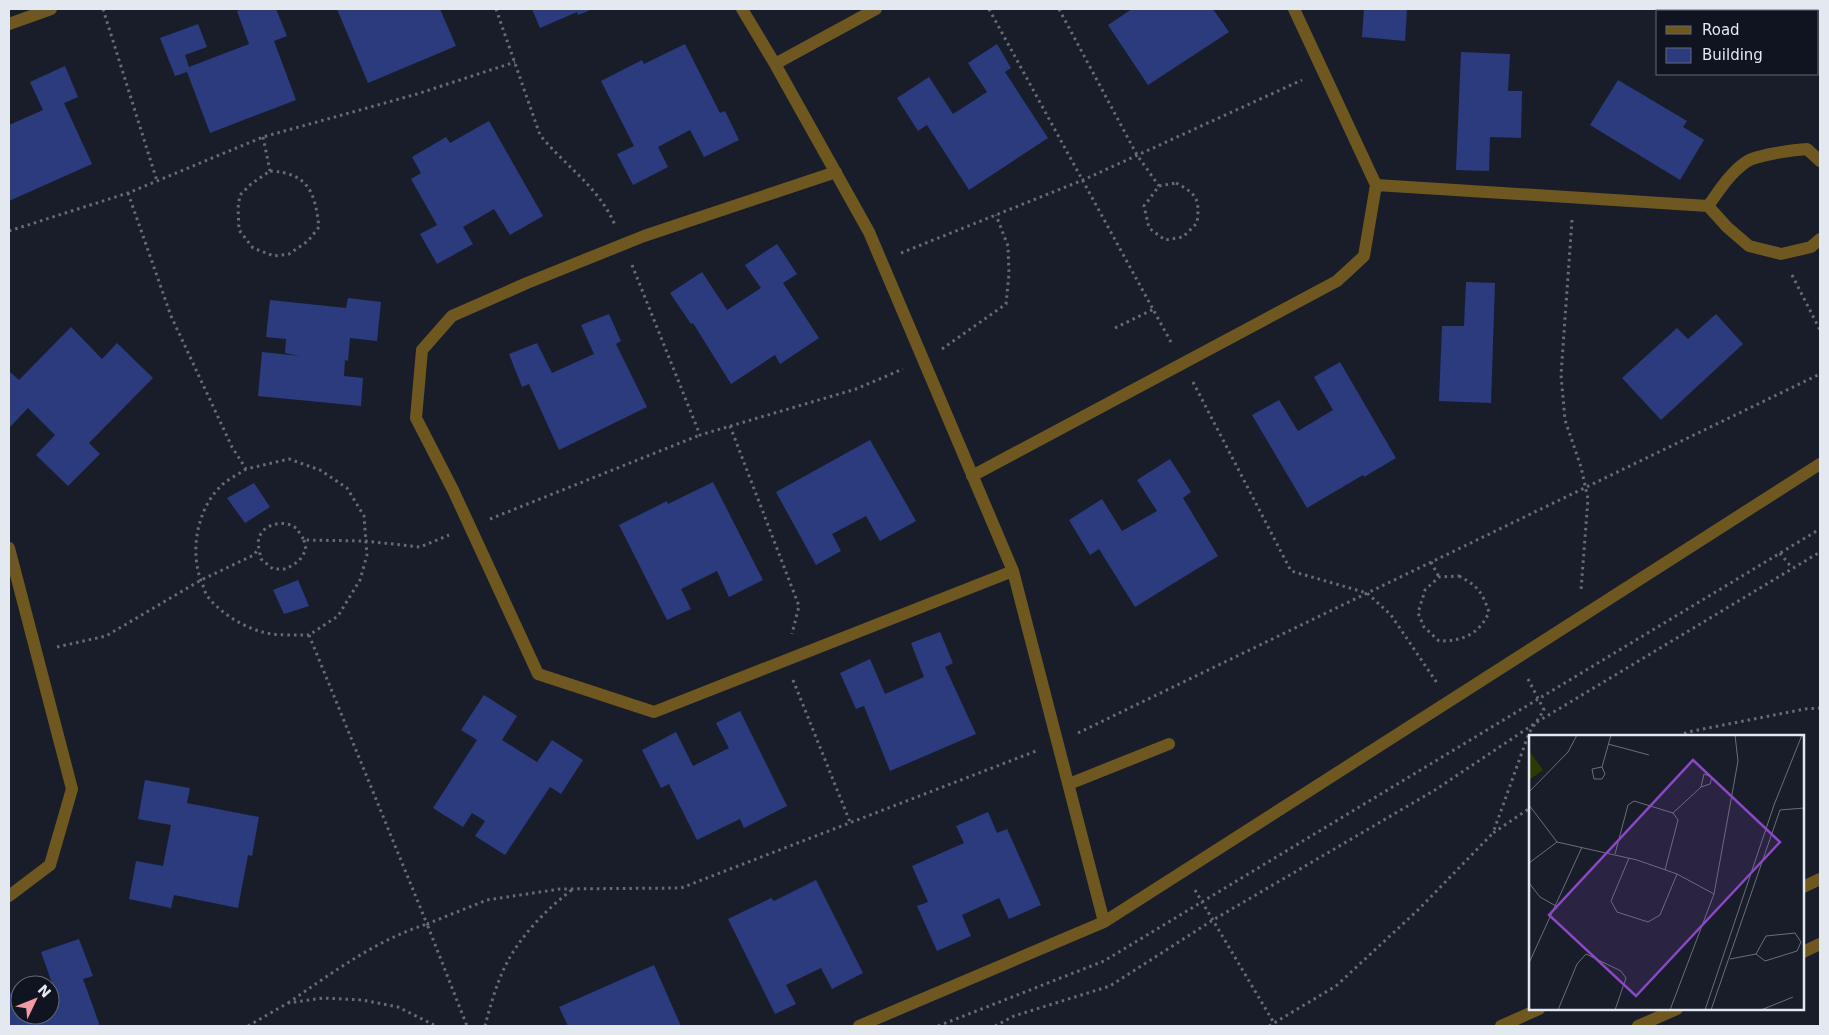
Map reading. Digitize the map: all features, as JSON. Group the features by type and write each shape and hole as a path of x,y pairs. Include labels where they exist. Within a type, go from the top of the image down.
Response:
{"street":[{"path":"9,24 51,9"},
{"path":"742,9 869,232 1013,571 1104,922"},
{"path":"775,64 876,9"},
{"path":"972,476 1337,281 1364,256 1376,185 1294,9"},
{"path":"1708,206 1730,176 1747,161 1784,151 1806,149 1820,161"},
{"path":"836,172 623,244 452,316 422,350 416,418 470,527 538,674 654,712 1013,571"},
{"path":"1376,185 1708,206 1749,246 1781,254 1811,247 1820,239"},
{"path":"859,1026 1104,922 1820,464"},
{"path":"9,548 72,789 50,865 9,896"},
{"path":"1069,784 1169,744"},
{"path":"1804,887 1820,879"},
{"path":"1804,952 1820,944"},
{"path":"1501,1026 1537,1010"},
{"path":"1638,1026 1675,1010"}],"path":[{"path":"103,9 157,181"},
{"path":"496,9 540,136 597,193 610,215 700,435"},
{"path":"1059,9 1137,155 1159,186"},
{"path":"9,232 128,193 263,137 417,94 515,62"},
{"path":"882,261 1082,180 1323,70"},
{"path":"263,137 270,171"},
{"path":"270,171 283,172 293,176 311,189 316,205 319,227 308,241 289,254 274,256 253,248 239,230 238,208 240,195 251,184 270,171"},
{"path":"1176,183 1190,190 1199,206 1197,223 1183,237 1165,240 1149,228 1144,206 1159,186 1176,183"},
{"path":"128,193 171,316 232,447 246,469"},
{"path":"1574,197 1560,375 1565,420 1581,467 1588,498 1578,618"},
{"path":"304,540 366,541 420,547 700,435 856,389 924,360 955,342 1006,304 1009,274 1008,246 996,215"},
{"path":"1781,254 1820,330"},
{"path":"1116,328 1154,308"},
{"path":"248,1026 288,1003 347,963 406,931 487,900 573,888 681,888 1058,742 1820,374"},
{"path":"730,426 799,606 785,661 850,822"},
{"path":"289,459 320,470 347,488 364,516 367,556 360,580 338,616 309,635 260,632 230,617 208,596 200,580 195,553 198,530 205,510 214,494 224,484 246,469 289,459"},
{"path":"285,523 296,529 304,540 306,550 299,561 286,569 273,568 261,559 259,538 264,530 274,524 285,523"},
{"path":"938,1026 1104,961 1820,529"},
{"path":"36,652 106,636 200,580 254,555 259,549"},
{"path":"995,1026 1014,1016 1110,986 1213,920 1435,790 1537,722 1820,552"},
{"path":"1780,553 1792,568"},
{"path":"1431,562 1439,578"},
{"path":"1459,576 1475,584 1486,602 1489,612 1486,620 1468,637 1453,641 1439,641 1424,627 1418,613 1425,590 1439,578 1459,576"},
{"path":"309,635 467,1026"},
{"path":"1517,658 1544,710 1529,735"},
{"path":"1680,735 1805,708 1820,708"},
{"path":"1493,833 1529,736"},
{"path":"1269,1026 1336,986 1419,909 1493,833 1529,809"},
{"path":"1184,871 1274,1023"},
{"path":"485,1026 495,990 510,958 533,926 573,888"},
{"path":"288,1003 323,998 362,1000 398,1007 436,1026"}],"building":[{"path":"243,9 276,9 287,36 274,41 296,100 210,133 187,72 175,76 160,38 198,24 207,47 185,55 189,67 249,44 237,11"},
{"path":"337,9 440,9 456,46 368,83"},
{"path":"532,9 593,9 578,15 577,12 540,28"},
{"path":"1132,9 1213,9 1229,32 1148,85 1108,25"},
{"path":"1364,9 1407,9 1405,41 1362,37"},
{"path":"685,44 720,113 725,111 739,140 704,157 690,130 658,147 668,167 633,185 617,154 634,146 601,81 642,60 644,64"},
{"path":"997,44 1011,68 1005,72 1048,138 969,190 927,125 918,131 897,98 929,77 953,114 987,92 968,63"},
{"path":"1461,52 1510,54 1508,91 1522,91 1521,138 1490,137 1489,171 1456,170"},
{"path":"65,66 78,97 64,103 92,164 9,201 9,125 43,110 30,82"},
{"path":"1618,80 1687,121 1683,127 1704,140 1680,180 1590,125"},
{"path":"489,121 543,216 510,235 494,209 463,227 473,244 437,264 420,234 437,225 411,179 421,173 412,157 446,137 450,143"},
{"path":"777,244 797,274 783,283 819,338 780,364 775,355 731,384 693,323 691,324 670,293 702,272 727,310 761,288 745,265"},
{"path":"1466,282 1495,283 1491,403 1439,401 1442,326 1464,326"},
{"path":"348,298 381,302 377,341 350,338 348,361 345,360 344,376 363,378 361,406 258,396 262,352 300,356 285,353 286,339 266,337 270,300 346,308"},
{"path":"609,314 621,341 616,344 647,407 559,450 529,384 522,387 509,354 537,343 552,373 594,354 581,325"},
{"path":"1716,314 1743,344 1661,420 1622,378 1677,328 1688,339"},
{"path":"71,327 102,359 117,343 153,378 89,443 100,454 68,486 36,455 55,435 28,408 9,428 9,371 19,380"},
{"path":"1340,362 1396,458 1307,508 1252,415 1279,400 1298,431 1333,410 1314,377"},
{"path":"870,440 916,521 880,541 866,516 832,534 841,551 816,565 776,492"},
{"path":"1170,459 1191,492 1183,498 1218,556 1135,607 1099,549 1090,555 1069,520 1102,499 1122,531 1157,511 1137,480"},
{"path":"713,482 763,580 729,597 717,571 681,589 691,609 667,620 619,525 667,501 668,504"},
{"path":"254,483 270,507 245,523 227,498"},
{"path":"298,580 309,606 284,614 273,590"},
{"path":"940,632 953,663 945,667 976,734 890,771 864,706 856,709 840,673 870,659 885,694 924,677 911,643"},
{"path":"484,695 517,716 502,740 537,762 552,740 583,760 561,794 550,787 505,855 475,836 485,821 472,813 463,827 433,808 477,740 461,730"},
{"path":"740,711 787,806 744,828 740,819 697,840 669,784 661,788 642,750 676,732 693,766 729,748 716,723"},
{"path":"145,780 190,788 187,803 259,817 252,856 248,855 238,908 174,895 171,908 129,899 136,861 163,866 171,825 138,819"},
{"path":"988,812 997,833 1007,829 1041,905 1009,919 999,898 962,915 971,936 937,951 917,906 928,902 912,866 964,843 956,826"},
{"path":"816,880 863,973 832,989 821,968 786,985 796,1004 775,1014 728,919 771,898 774,901"},
{"path":"79,939 93,976 83,979 100,1026 9,1026 9,989 10,1025 60,1025 60,975 49,975 41,952"},
{"path":"654,965 681,1026 568,1026 559,1007"}]}
